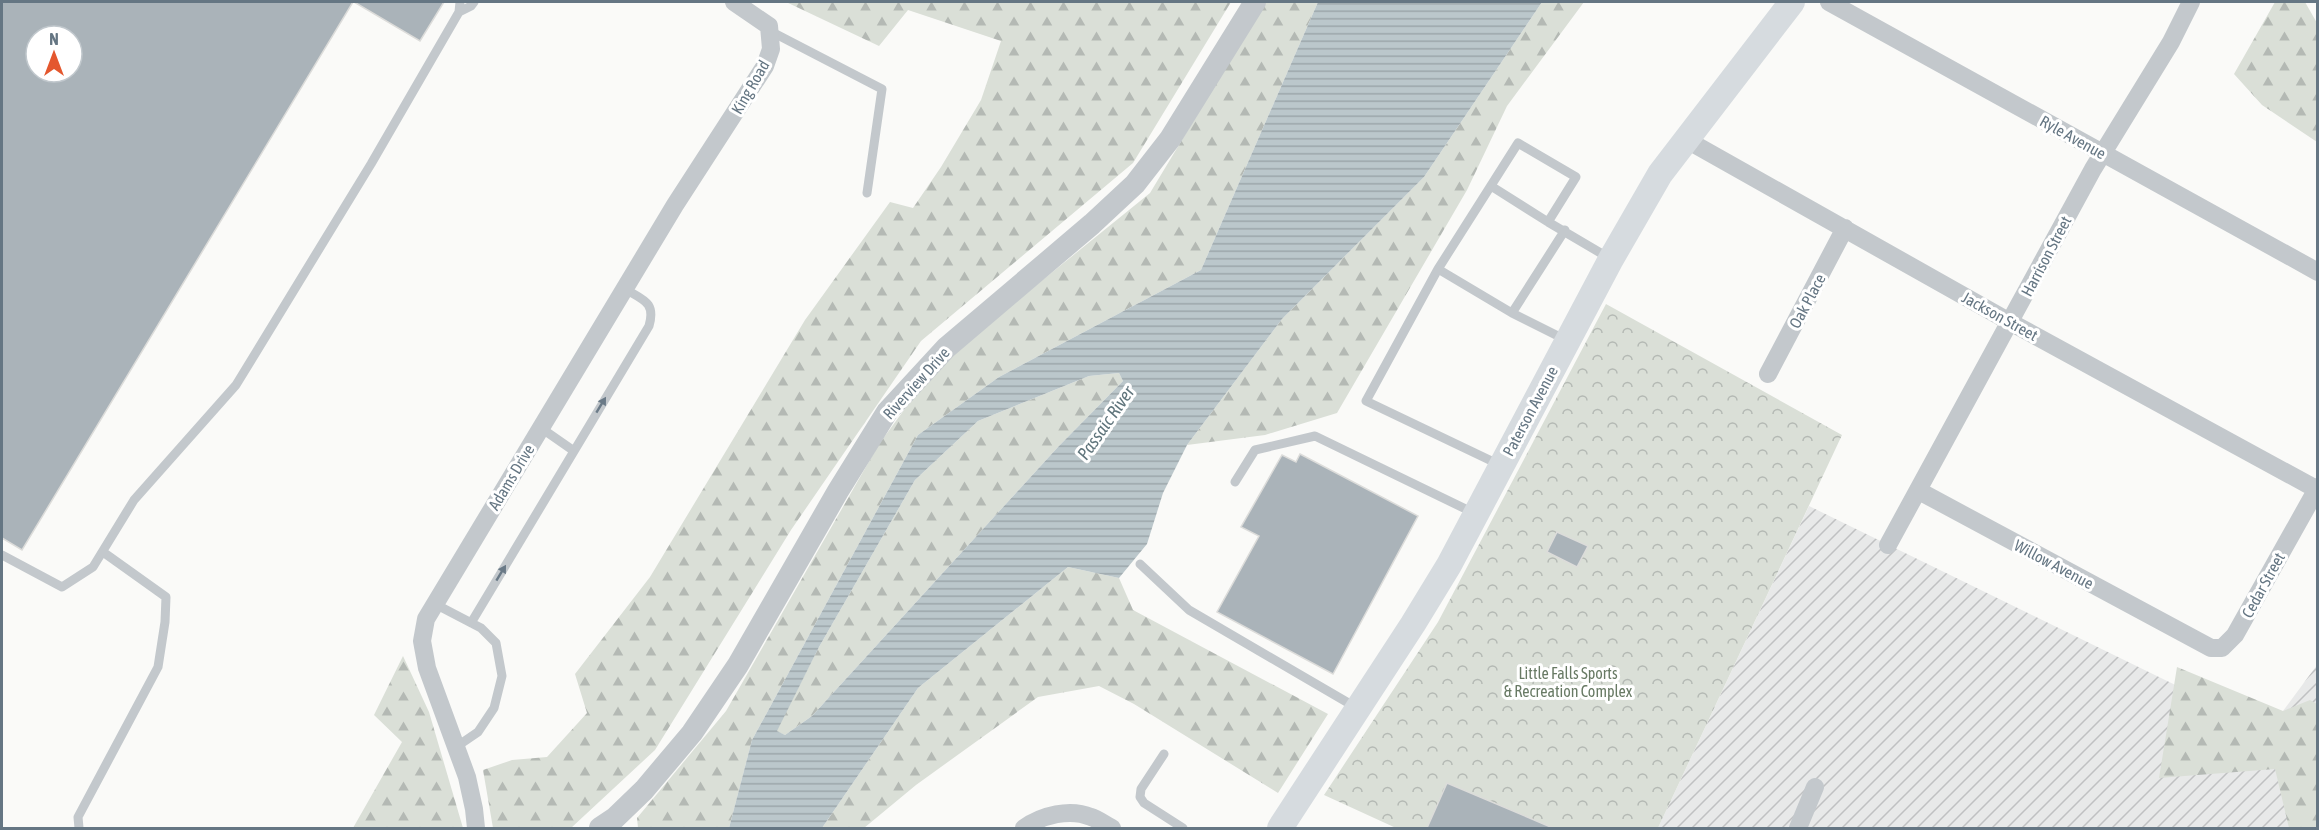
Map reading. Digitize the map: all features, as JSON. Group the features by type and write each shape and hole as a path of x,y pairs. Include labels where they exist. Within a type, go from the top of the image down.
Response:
{"main road":[{"name":"Paterson Avenue","path":"1280,828 1359,709 1449,565 1611,259 1660,174 1792,2"}],"street":[{"path":"734,2 761,19 769,26 770,31"},
{"name":"Riverview Drive","path":"600,828 615,818 644,790 692,733 738,665 838,491 887,412 946,348 1084,231 1135,184 1170,139 1255,2"},
{"name":"Ryle Avenue","path":"1829,2 2318,272"},
{"name":"Harrison Street","path":"1888,545 2103,154 2171,42 2191,2"},
{"name":"King Road","path":"711,150 765,66 771,49 770,31"},
{"name":"Jackson Street","path":"1685,139 2010,322 2317,489"},
{"name":"Adams Drive","path":"476,828 471,794 427,668 422,641 426,619 711,150"},
{"name":"Oak Place","path":"1768,374 1845,228"},
{"name":"Cedar Street","path":"2188,637 2211,648 2222,648 2230,641 2317,489"},
{"name":"Willow Avenue","path":"1919,491 2188,637"},
{"path":"1798,828 1815,787"},
{"path":"1024,828 1064,812 1091,816 1112,828"}],"lane":[{"path":"2,555 62,587 93,567 134,500 236,386 371,164 459,12 460,2"},
{"path":"459,12 474,2"},
{"path":"770,31 882,89 867,193"},
{"path":"1501,466 1366,400 1438,269 1518,143 1576,177 1548,222"},
{"path":"1491,186 1611,259"},
{"path":"1512,314 1565,230"},
{"path":"1438,269 1512,314 1568,341"},
{"path":"471,623 649,326 653,314 649,304 625,289"},
{"path":"541,428 574,451"},
{"path":"1235,482 1255,450 1315,436 1476,514"},
{"path":"78,828 78,817 158,666 165,622 166,597 102,552"},
{"path":"1140,564 1189,610 1359,709"},
{"path":"435,604 481,628 496,643 502,676 494,708 478,732 456,747"},
{"path":"1164,754 1141,789 1140,797 1144,803 1183,828"}],"shaded area":[{"path":"1809,506 2247,720 2283,711 2317,665 2317,828 1658,828"}],"green space":[{"path":"786,2 1231,2 1133,163 921,341 791,530 655,750 571,828 493,828 483,770 512,760 547,757 587,713 575,674 650,577 805,320 890,202 913,208 941,167 981,100 1001,41 908,10 879,46"},
{"path":"1265,2 1318,2 1201,270 999,377 918,435 752,740 729,828 638,828 637,818 726,711 879,444 929,376 1013,304 1150,193"},
{"path":"1542,2 1584,2 1507,106 1467,190 1337,413 1265,435 1187,445 1282,319 1424,177"},
{"path":"2275,2 2305,2 2317,23 2317,142 2262,105 2234,74"},
{"name":"Little Falls Sports & Recreation Complex","path":"1606,304 1842,435 1658,828 1396,828 1324,795 1438,622"},
{"path":"1119,373 1123,381 1058,447 812,716 785,735 776,731 819,647 915,480 978,421 1089,376"},
{"path":"1068,567 1119,578 1133,610 1328,714 1278,793 1134,704 1099,686 1038,697 916,785 864,828 822,828 918,688"},
{"path":"403,656 429,712 463,828 353,828 402,742 374,715"},
{"path":"2177,667 2283,711 2310,700 2317,704 2317,828 2289,828 2275,769 2159,778"}],"water":[{"name":"Passaic River","path":"1318,2 1542,2 1424,177 1282,319 1187,445 1163,493 1147,544 1119,578 1068,567 918,688 822,828 729,828 752,740 918,435 999,377 1201,270","holes":["1119,373 1123,381 1058,447 812,716 785,735 777,731 819,647 915,480 978,421 1089,376"]}],"building":[{"path":"2,2 353,2 22,550 2,538"},
{"path":"354,2 444,2 420,41"},
{"path":"1300,454 1418,516 1333,674 1217,612 1259,536 1241,527 1282,455 1296,462"},
{"path":"1557,532 1588,546 1577,567 1547,552"},
{"path":"1447,783 1553,828 1427,828"}]}
